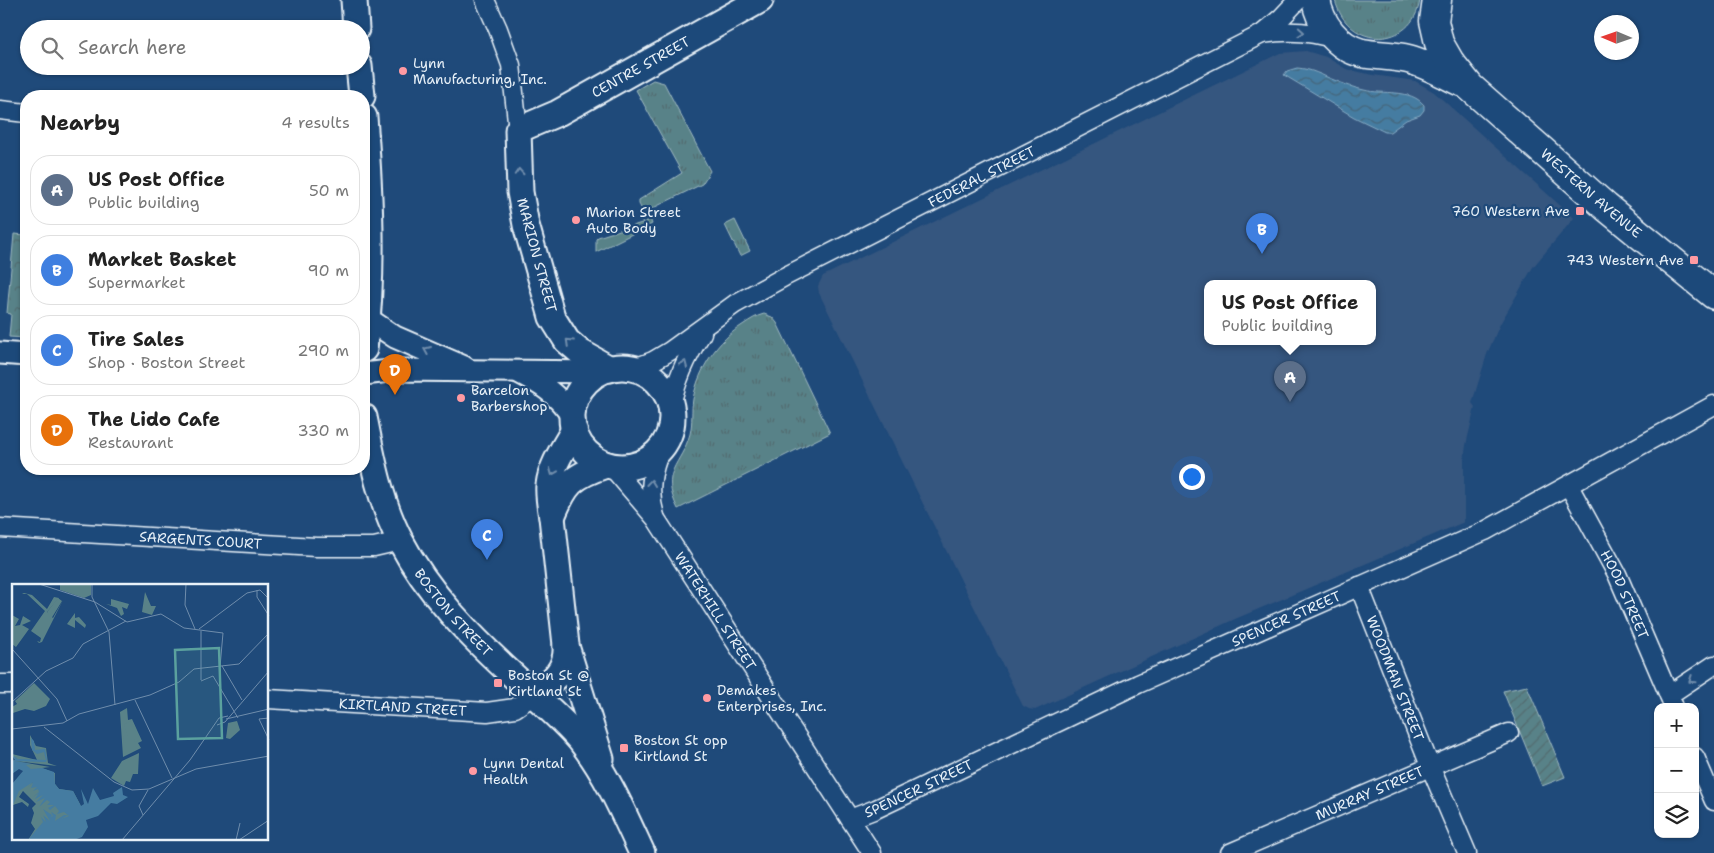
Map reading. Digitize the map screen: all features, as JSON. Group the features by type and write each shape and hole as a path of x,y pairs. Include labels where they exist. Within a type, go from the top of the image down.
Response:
{"main road":[{"path":"354,0 355,20"},
{"name":"CENTRE STREET","path":"518,130 558,113 760,0"},
{"name":"WESTERN AVENUE","path":"1316,0 1323,22 1330,32 1357,51 1403,57 1426,64 1470,87"},
{"path":"1384,54 1402,50 1412,44 1426,30 1440,6"},
{"name":"WESTERN AVENUE","path":"1440,6 1436,33 1440,47 1470,87 1606,207 1714,295"},
{"path":"361,75 362,90"},
{"name":"MARION STREET","path":"518,130 518,168 523,208 532,248 552,317 567,341 580,352 615,370"},
{"path":"534,695 552,682 562,670 566,654 548,494 550,480 573,423 579,393 589,380 615,370 642,371 657,382 671,406 671,429 661,449 649,460 638,465 622,467 608,465 593,458 583,449 573,423"},
{"name":"BOSTON STREET","path":"370,448 389,516 400,541 432,589 454,617 495,659 578,738 598,765 611,787 642,853"},
{"path":"552,517 560,498 568,486 582,474 608,465"},
{"path":"566,645 590,726 611,787"}],"street":[{"name":"MARION STREET","path":"484,0 511,65 518,130"},
{"name":"FEDERAL STREET","path":"370,373 398,370 615,370 662,356 741,300 1262,34 1298,0"},
{"name":"FEDERAL STREET","path":"1262,34 1304,32 1339,40"},
{"path":"0,110 20,112"},
{"name":"FEDERAL STREET","path":"370,320 395,337 472,370"},
{"name":"FEDERAL STREET","path":"671,406 681,372 706,326"},
{"path":"0,353 20,355"},
{"name":"FEDERAL STREET","path":"517,371 551,390 562,400 573,423"},
{"name":"SPENCER STREET","path":"850,819 918,789 1147,680 1485,531 1714,404"},
{"name":"WATERHILL STREET","path":"656,518 650,491 653,469 661,449"},
{"name":"WATERHILL STREET","path":"608,465 656,518 872,853"},
{"name":"HOOD STREET","path":"1569,486 1617,574 1672,701"},
{"name":"SARGENTS COURT","path":"0,528 316,546 374,547 400,541"},
{"name":"WOODMAN STREET","path":"1359,586 1430,766 1467,853"},
{"path":"1672,701 1714,665"},
{"name":"KIRTLAND STREET","path":"269,699 487,712 515,708 534,695"},
{"name":"MURRAY STREET","path":"1230,853 1509,733"},
{"path":"1699,765 1714,801"}],"shaded area":[{"path":"1306,51 1326,57 1346,69 1415,81 1434,92 1574,218 1533,267 1500,324 1487,354 1472,403 1475,407 1466,445 1464,460 1464,522 1235,619 1035,710 1023,706 819,293 818,286 823,276 1280,53"}],"green space":[{"path":"1335,0 1420,0 1415,16 1406,28 1393,35 1380,38 1366,35 1353,28 1342,17"},
{"path":"653,80 664,83 710,171 702,184 647,211 652,224 596,252 596,239 598,237 648,221 639,204 639,200 682,173 636,90"},
{"path":"735,220 750,251 740,256 725,225"},
{"path":"14,234 20,234 20,338 9,337 11,314 7,313"},
{"path":"764,314 772,317 777,323 830,433 678,509 673,496 671,477 690,434 693,399 700,377 711,356 725,339 749,321"},
{"path":"1527,686 1565,777 1542,786 1503,691"}],"water":[{"path":"1297,68 1312,71 1360,89 1411,96 1424,105 1424,110 1420,115 1406,120 1390,132 1385,132 1354,117 1284,75 1287,71"}],"place":[{"name":"Lynn Manufacturing, Inc.","path":"403,71"},
{"name":"760 Western Ave","path":"1580,211"},
{"name":"Marion Street Auto Body","path":"576,220"},
{"name":"Market Basket","path":"1262,254"},
{"name":"743 Western Ave","path":"1694,260"},
{"name":"The Lido Cafe","path":"395,395"},
{"name":"Barcelon Barbershop","path":"461,398"},
{"name":"US Post Office","path":"1290,402"},
{"name":"Tire Sales","path":"487,560"},
{"name":"Boston St @ Kirtland St","path":"498,683"},
{"name":"Demakes Enterprises, Inc.","path":"707,698"},
{"name":"Boston St opp Kirtland St","path":"624,748"},
{"name":"Lynn Dental Health","path":"473,771"}]}
